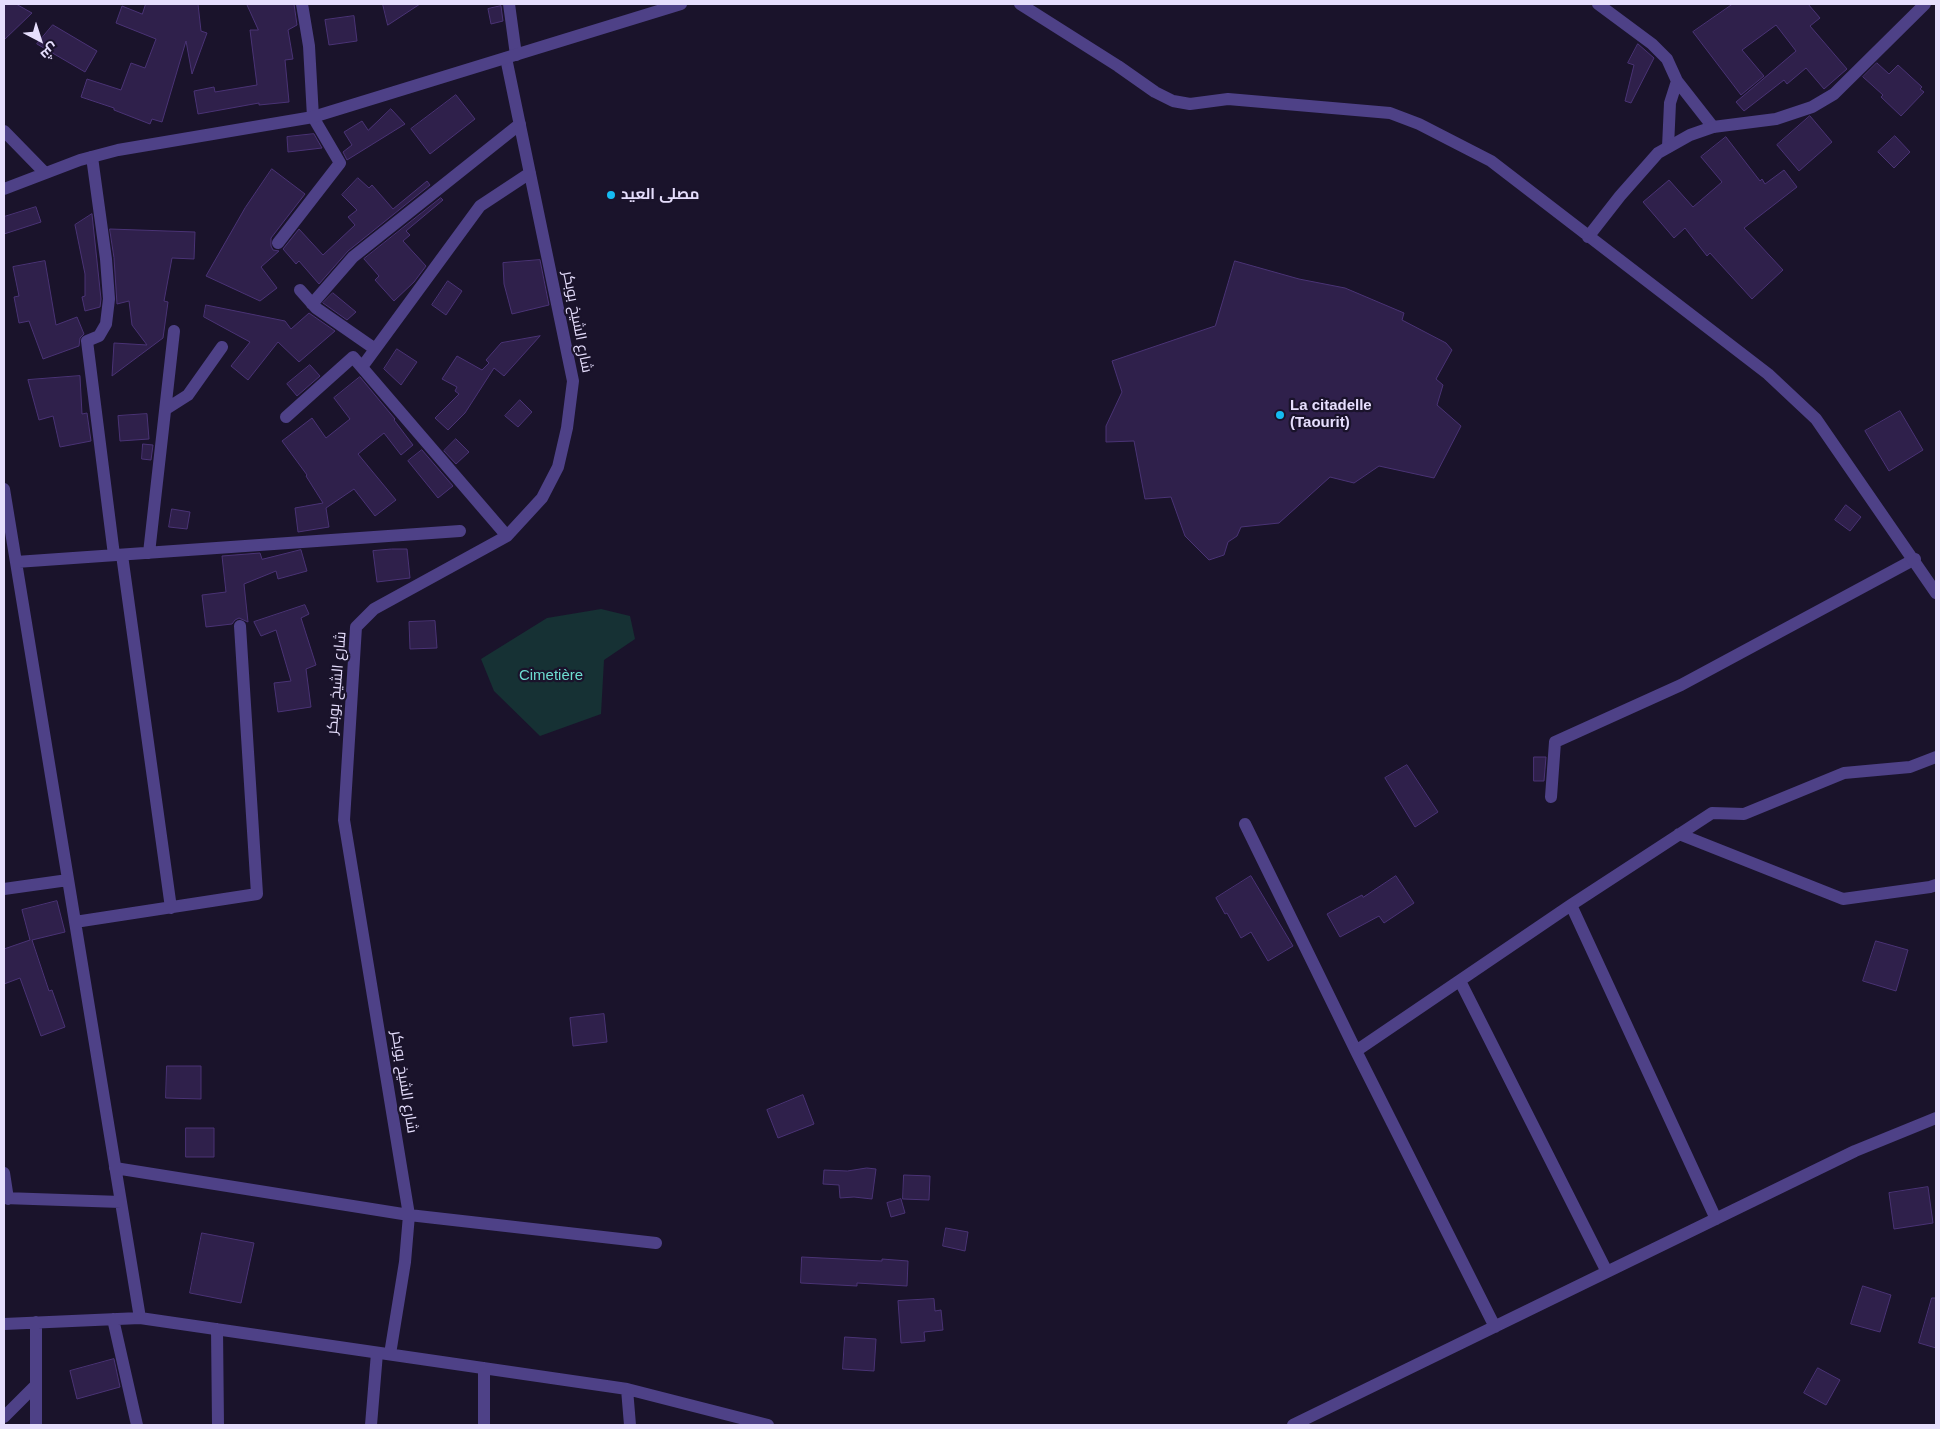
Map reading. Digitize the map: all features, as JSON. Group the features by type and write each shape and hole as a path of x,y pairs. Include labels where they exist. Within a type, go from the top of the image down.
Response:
{"street":[{"path":"278,243 340,162 313,117 310,46 302,4"},
{"name":"شارع الشيخ بوبكر","path":"390,1354 405,1262 409,1215 344,820 356,627 374,609 507,536 542,498 558,467 567,428 573,381 520,124 511,56 508,4"},
{"path":"4,189 46,172 118,150 313,117 681,4"},
{"path":"1020,4 1118,66 1155,92 1173,101 1190,104 1228,99 1390,113 1419,124 1490,161 1768,374 1816,419 1915,559 1936,593"},
{"path":"1598,4 1652,44 1667,59 1677,81 1713,127"},
{"path":"1588,237 1620,196 1658,153 1690,135 1713,127 1776,119 1812,107 1834,94 1925,4"},
{"path":"1668,147 1670,103 1677,81"},
{"path":"312,304 353,257 520,124"},
{"path":"4,131 46,172"},
{"path":"92,157 106,259 109,299 106,324 99,336 86,341 170,908"},
{"path":"362,367 480,206 530,173"},
{"path":"300,290 312,304 375,349"},
{"path":"149,553 174,331"},
{"path":"166,409 188,395 222,347"},
{"path":"286,417 353,357 507,536"},
{"path":"4,489 140,1318"},
{"path":"16,562 460,531"},
{"path":"1551,797 1555,742 1681,686 1915,559"},
{"path":"75,922 257,894 240,626"},
{"path":"1356,1051 1571,905 1712,813 1744,814 1844,773 1910,767 1936,757"},
{"path":"1245,824 1356,1051 1495,1327"},
{"path":"1679,834 1843,899 1936,885"},
{"path":"4,889 68,880"},
{"path":"1571,905 1716,1218"},
{"path":"1460,981 1608,1272"},
{"path":"1293,1425 1855,1151 1936,1118"},
{"path":"115,1168 409,1215 656,1244"},
{"path":"4,1173 6,1199 121,1202"},
{"path":"4,1324 140,1318 627,1389 768,1425"},
{"path":"113,1319 137,1425"},
{"path":"36,1322 36,1425"},
{"path":"217,1329 218,1425"},
{"path":"371,1425 377,1353"},
{"path":"484,1368 484,1425"},
{"path":"4,1417 36,1385"},
{"path":"627,1389 630,1425"}],"green space":[{"name":"Cimetière","path":"601,609 630,616 635,639 604,660 601,714 540,736 494,691 481,659 547,618"}],"building":[{"path":"4,4 16,4 32,13 4,40"},
{"path":"146,4 198,4 201,31 207,33 192,74 186,41 162,122 152,119 150,124 114,110 114,108 81,97 87,79 121,90 131,63 145,68 156,39 116,23 122,6 142,14"},
{"path":"247,4 294,4 297,25 288,30 293,59 285,60 289,102 259,105 259,103 198,114 194,91 214,87 215,92 257,85 250,30 258,30"},
{"path":"383,4 420,4 388,25"},
{"path":"1733,4 1808,4 1820,18 1810,26 1847,69 1824,89 1806,68 1787,84 1784,80 1744,111 1736,102 1796,51 1776,25 1742,50 1764,76 1741,95 1693,32"},
{"path":"501,6 503,21 491,24 488,9"},
{"path":"354,16 357,41 329,45 325,20"},
{"path":"53,25 97,51 85,72 37,44"},
{"path":"1638,44 1654,58 1631,103 1625,101 1634,65 1628,63"},
{"path":"1877,63 1889,74 1898,65 1922,87 1920,89 1924,92 1901,116 1881,97 1883,95 1863,77"},
{"path":"456,95 475,119 430,154 411,129"},
{"path":"391,109 405,124 347,160 343,152 352,145 344,132 362,121 368,130"},
{"path":"1810,116 1832,142 1799,171 1777,145"},
{"path":"314,134 322,148 288,152 287,137"},
{"path":"1895,136 1910,152 1894,168 1878,152"},
{"path":"1726,137 1760,181 1762,179 1765,184 1784,170 1797,187 1744,228 1783,270 1752,299 1710,253 1707,256 1685,228 1674,238 1643,202 1669,180 1693,207 1722,182 1701,157"},
{"path":"272,169 305,194 271,238 273,250 279,251 261,267 277,288 260,301 206,276 245,208"},
{"path":"358,178 369,188 372,185 393,209 427,181 430,185 348,251 319,284 299,261 296,264 283,249 299,229 323,255 355,225 348,217 357,210 342,195"},
{"path":"441,198 443,200 406,231 410,235 403,241 426,266 414,282 394,301 375,280 379,276 364,259"},
{"path":"36,207 41,222 4,234 4,217"},
{"path":"92,214 101,299 100,307 85,311 82,297 85,296 85,274 75,225"},
{"path":"110,229 195,232 194,259 172,258 164,301 168,302 163,338 112,376 114,343 147,345 132,325 129,301 117,304"},
{"path":"540,260 549,305 512,314 504,284 503,263"},
{"path":"45,261 56,325 77,317 84,334 80,338 79,346 43,359 29,321 19,323 14,297 19,296 13,267"},
{"name":"La citadelle (Taourit)","path":"1235,261 1299,279 1345,288 1404,313 1402,320 1446,343 1452,350 1436,379 1443,385 1437,405 1461,426 1434,478 1379,466 1354,483 1330,477 1279,523 1241,527 1237,536 1228,542 1224,555 1209,560 1185,536 1171,497 1145,499 1134,441 1106,442 1106,426 1122,392 1112,361 1215,326"},
{"path":"448,281 462,291 446,315 432,305"},
{"path":"333,293 356,312 347,320 323,303"},
{"path":"206,305 285,321 291,329 309,313 335,331 299,362 278,342 248,380 231,366 250,342 204,317"},
{"path":"540,336 504,376 494,368 465,413 448,430 435,418 459,394 455,391 457,387 442,379 457,356 482,370 489,363 486,360 501,343"},
{"path":"397,349 417,362 401,385 384,369"},
{"path":"310,365 320,376 297,396 287,384"},
{"path":"80,376 82,414 87,413 91,441 60,447 53,416 39,420 28,380"},
{"path":"360,377 395,419 413,445 401,455 384,433 358,454 396,500 375,516 354,489 326,508 329,527 298,532 295,508 323,503 307,475 282,441 312,418 326,438 350,419 334,398"},
{"path":"520,400 532,412 518,427 505,416"},
{"path":"1900,411 1923,450 1889,471 1865,431"},
{"path":"147,414 149,439 120,441 118,416"},
{"path":"456,439 469,452 456,464 444,451"},
{"path":"143,444 153,445 151,460 142,459"},
{"path":"422,450 453,486 438,498 408,461"},
{"path":"1846,505 1861,517 1850,531 1835,520"},
{"path":"172,509 190,512 187,529 169,527"},
{"path":"407,549 410,578 377,582 373,551"},
{"path":"301,550 307,571 278,579 276,571 244,584 248,622 239,618 232,624 206,627 202,595 226,592 222,556 260,553 262,559"},
{"path":"305,605 309,614 301,618 316,665 306,669 311,707 278,712 274,683 291,681 276,630 261,636 254,622"},
{"path":"435,621 437,648 410,649 409,622"},
{"path":"1534,757 1546,757 1544,781 1534,781"},
{"path":"1407,765 1438,812 1415,827 1385,778"},
{"path":"1251,876 1293,946 1268,961 1251,932 1241,938 1216,898"},
{"path":"1396,876 1414,903 1384,923 1379,916 1340,937 1327,914 1362,895 1363,897"},
{"path":"57,901 65,932 32,940 49,991 52,990 65,1027 41,1036 20,978 4,984 4,949 30,940 22,910"},
{"path":"1876,941 1908,950 1896,991 1863,981"},
{"path":"604,1014 607,1042 573,1046 570,1018"},
{"path":"167,1066 201,1066 201,1099 166,1098"},
{"path":"803,1095 814,1124 778,1138 767,1110"},
{"path":"186,1128 214,1128 214,1157 186,1157"},
{"path":"867,1168 876,1169 872,1199 840,1198 839,1185 823,1184 824,1170 847,1171"},
{"path":"904,1175 930,1176 929,1200 903,1199"},
{"path":"1928,1187 1933,1223 1894,1229 1889,1193"},
{"path":"901,1199 905,1213 891,1217 887,1203"},
{"path":"946,1228 968,1232 965,1251 943,1246"},
{"path":"202,1233 254,1243 241,1303 190,1293"},
{"path":"802,1257 908,1261 907,1286 857,1283 857,1286 801,1283"},
{"path":"1863,1286 1891,1295 1880,1332 1851,1324"},
{"path":"1932,1298 1936,1298 1936,1348 1919,1343"},
{"path":"934,1299 935,1311 941,1310 943,1330 924,1332 925,1341 901,1343 898,1301"},
{"path":"845,1337 876,1339 874,1371 843,1369"},
{"path":"114,1359 120,1387 77,1399 70,1371"},
{"path":"1818,1368 1840,1380 1826,1405 1804,1393"}],"place":[{"name":"مصلى العيد","path":"611,195"},
{"name":"La citadelle (Taourit)","path":"1280,415"}]}
